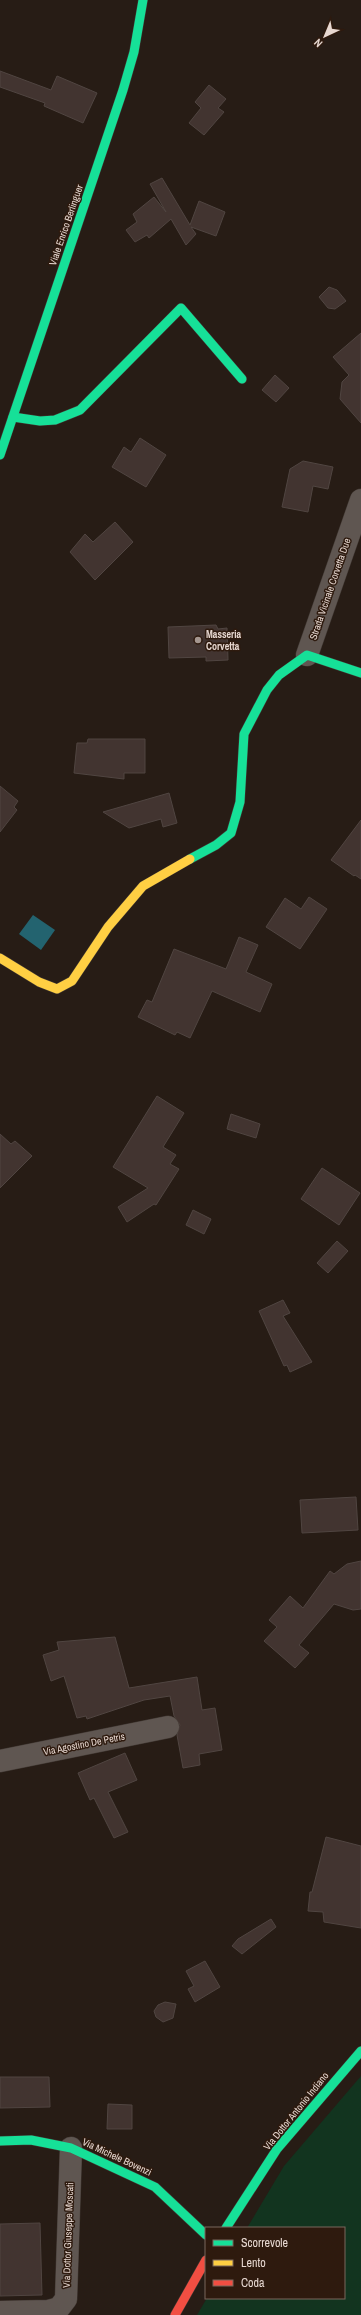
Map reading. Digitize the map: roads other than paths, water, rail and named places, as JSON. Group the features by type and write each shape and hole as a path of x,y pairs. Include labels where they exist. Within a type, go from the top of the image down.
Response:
{"street":[{"name":"Viale Enrico Berlinguer","path":"0,455 123,90 134,52 143,0"},
{"path":"13,417 50,423 64,420 80,410 181,308 242,379"},
{"name":"Strada Vicinale Corvetta Due","path":"307,655 361,500"},
{"path":"0,958 39,982 58,989 72,982 108,926 143,886 216,845 230,833 240,802 244,734 267,690 279,676 307,655 361,673"},
{"name":"Via Agostino De Petris","path":"0,1761 168,1727"},
{"name":"Via Dottor Antonio Indiano","path":"227,2227 277,2149 361,2051"},
{"name":"Via Michele Bovenzi","path":"0,2141 31,2140 71,2148 155,2187 205,2234"},
{"name":"Via Dottor Giuseppe Moscati","path":"0,2312 48,2310 59,2308 66,2299 71,2148"},
{"path":"175,2315 205,2262"}],"water":[{"path":"33,915 55,930 41,950 19,934"}],"place":[{"name":"Masseria Corvetta","path":"198,640"}]}
